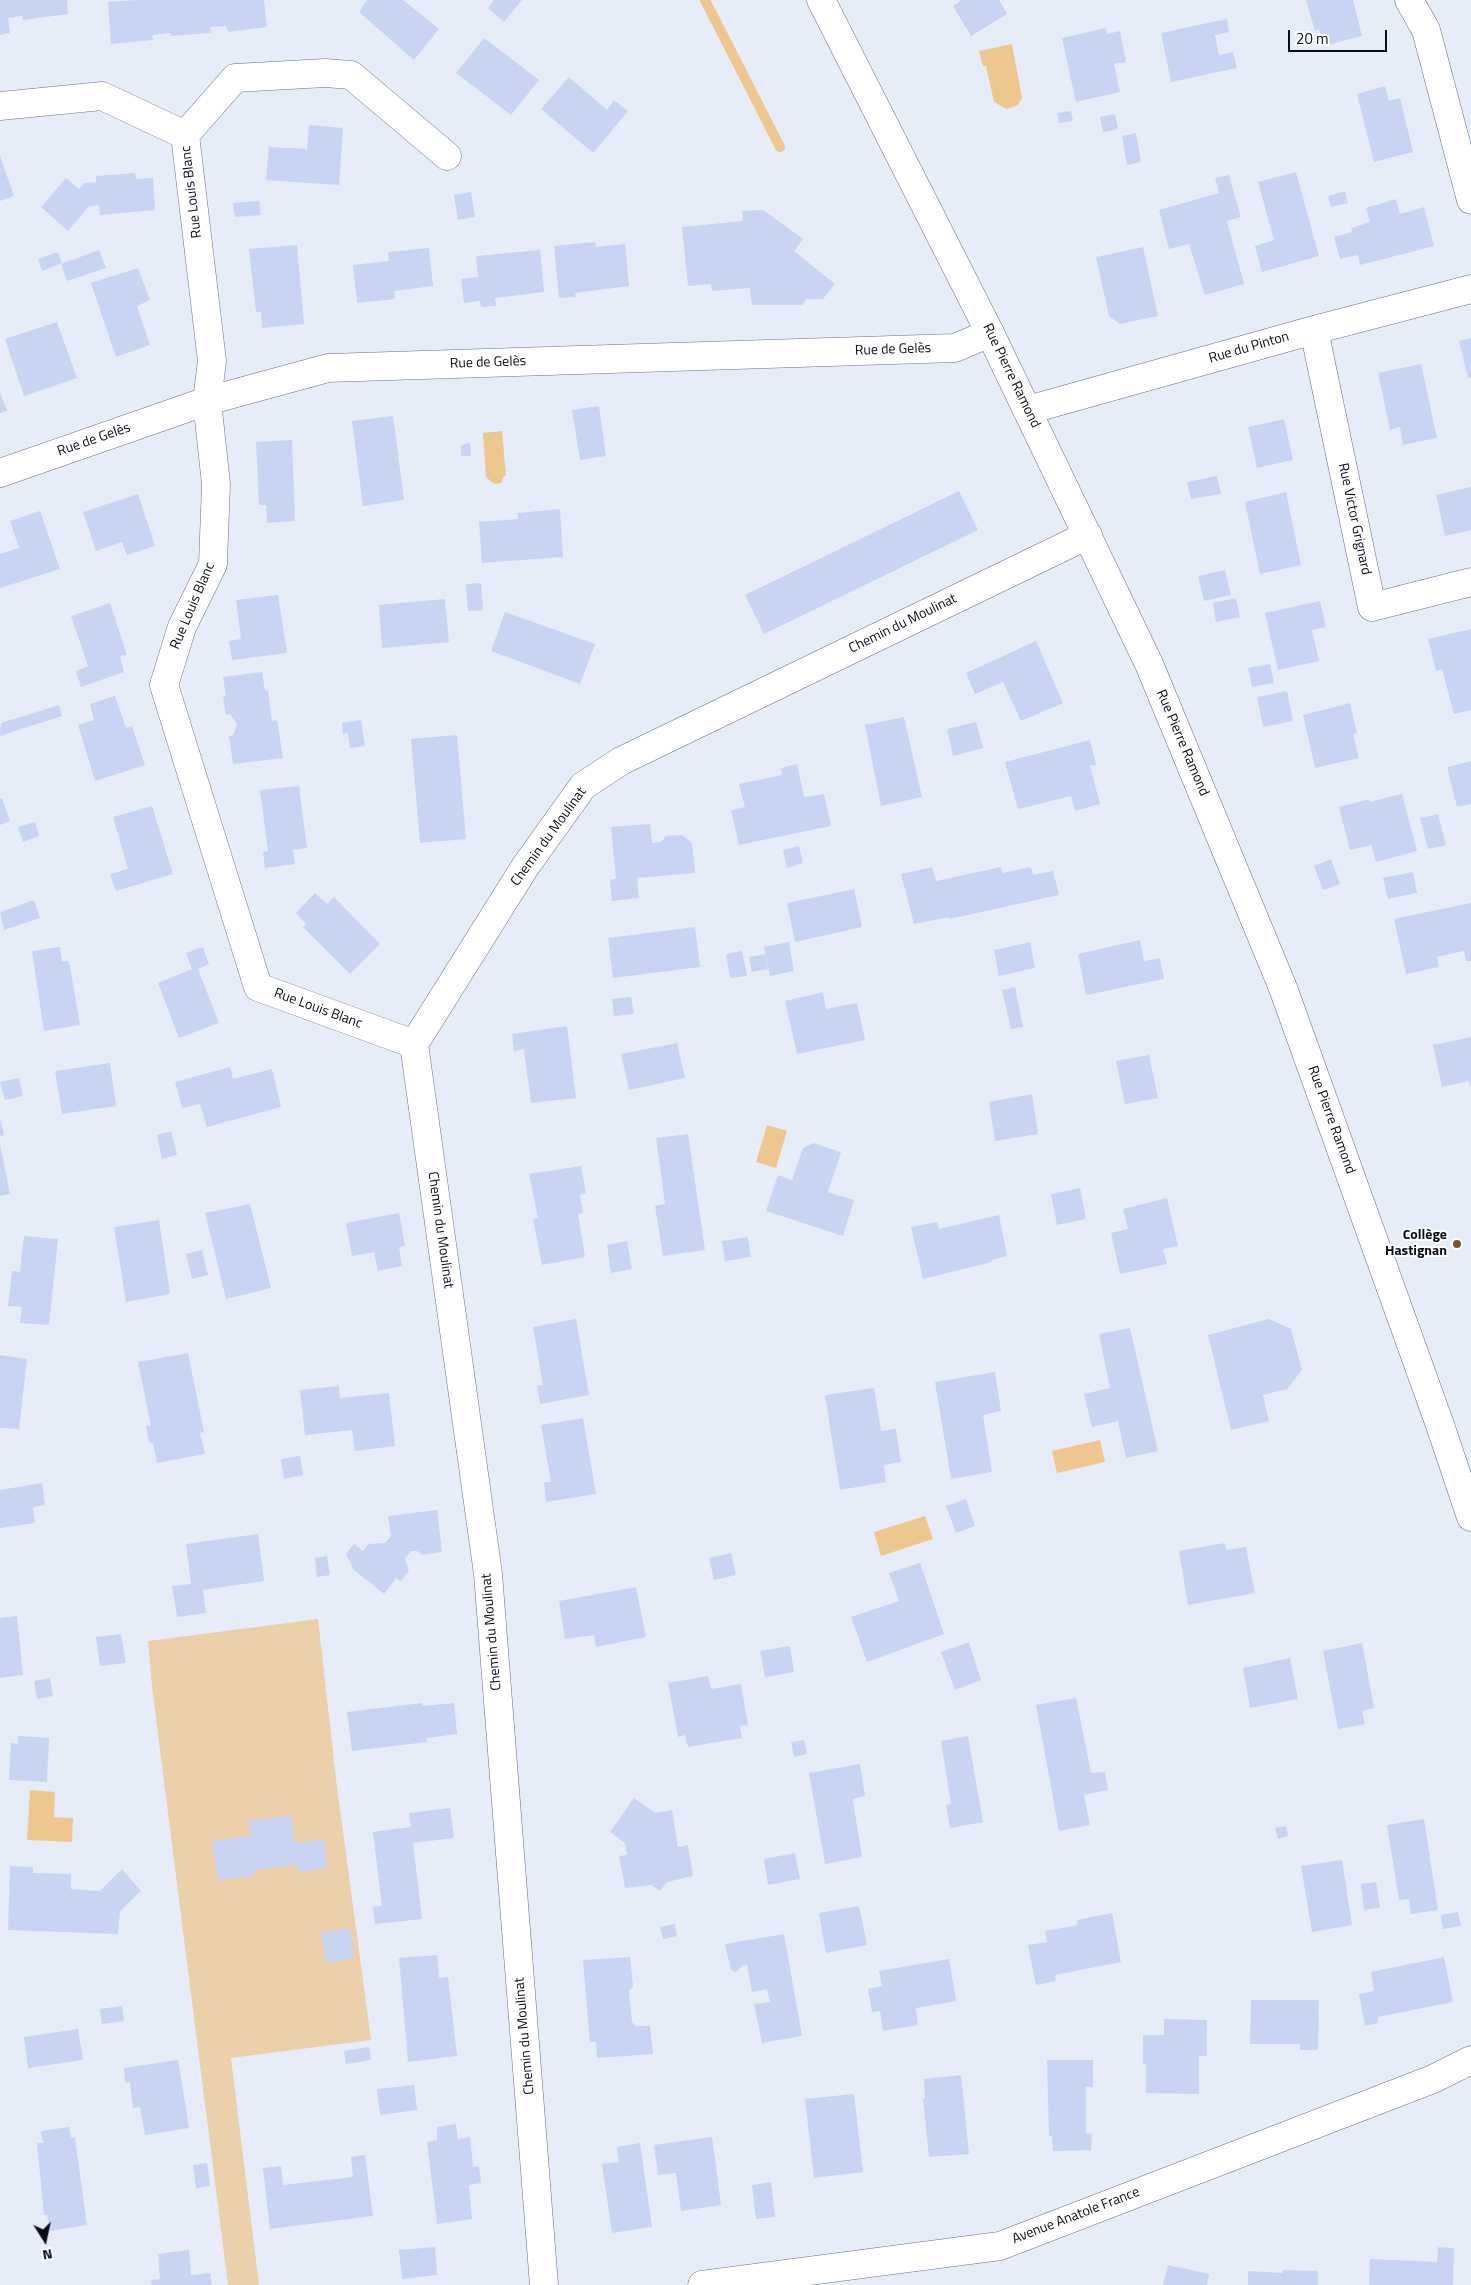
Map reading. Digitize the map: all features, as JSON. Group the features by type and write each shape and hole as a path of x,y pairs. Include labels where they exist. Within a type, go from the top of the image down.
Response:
{"street":[{"name":"Rue Pierre Ramond","path":"821,0 990,333 1149,664 1284,988 1471,1517"},
{"path":"1409,0 1426,30 1471,200"},
{"name":"Rue Louis Blanc","path":"414,1044 258,987 164,685 182,626 214,564 216,484 207,401 212,360 185,135 235,78 325,73 342,74 351,75 447,156"},
{"name":"Rue Louis Blanc","path":"0,106 102,96 185,135"},
{"name":"Rue du Pinton","path":"1028,410 1314,330 1471,289"},
{"name":"Rue Victor Grignard","path":"1314,330 1372,608 1471,582"},
{"name":"Rue de Gelès","path":"0,473 207,401 328,368 955,348 990,333"},
{"name":"Chemin du Moulinat","path":"544,2285 488,1574 414,1044 526,867 583,786 621,761 1088,535"},
{"name":"Avenue Anatole France","path":"702,2285 1000,2246 1434,2079 1471,2060"},
{"name":"Avenue Anatole France","path":"1434,2079 1471,2083"}],"shaded area":[{"path":"1012,44 1022,98 1018,105 1007,109 994,102 986,66 983,66 979,51"},
{"path":"502,431 506,476 504,476 501,483 494,484 486,477 483,433"},
{"path":"767,1125 787,1131 776,1168 756,1162"},
{"path":"1100,1440 1105,1462 1057,1473 1052,1451"},
{"path":"925,1516 933,1539 881,1556 874,1532"},
{"path":"318,1619 336,1779 371,2040 231,2058 259,2285 228,2285 152,1687 148,1641"},
{"path":"30,1790 55,1792 54,1817 73,1818 72,1842 27,1840"}],"building":[{"path":"0,0 67,0 68,14 23,20 22,16 8,18 10,33 0,35"},
{"path":"136,0 264,0 267,27 228,32 226,26 210,27 211,33 171,36 171,33 152,35 153,40 111,44 108,2"},
{"path":"367,0 403,0 439,29 414,60 359,12"},
{"path":"494,0 522,0 504,22 488,8"},
{"path":"960,0 999,0 1007,14 971,36 953,6"},
{"path":"1306,0 1353,0 1362,36 1323,46 1319,29 1315,31"},
{"path":"1227,19 1229,32 1215,35 1219,55 1233,52 1237,68 1171,82 1161,33"},
{"path":"1106,28 1107,34 1120,31 1126,62 1114,64 1120,92 1076,102 1062,38"},
{"path":"484,38 539,80 511,115 456,73"},
{"path":"569,77 607,110 614,100 628,111 593,153 541,109"},
{"path":"1385,86 1389,101 1400,98 1413,152 1374,162 1357,94"},
{"path":"1071,111 1073,121 1059,123 1057,113"},
{"path":"1115,114 1118,129 1103,132 1100,117"},
{"path":"309,125 343,128 339,185 266,180 269,147 307,149"},
{"path":"1136,133 1141,162 1127,165 1122,136"},
{"path":"0,156 14,196 0,201"},
{"path":"1296,172 1319,256 1262,272 1255,246 1274,240 1258,182"},
{"path":"135,173 136,179 153,178 155,210 100,215 99,205 89,206 68,231 41,207 66,178 79,189 84,183 96,182 96,176"},
{"path":"1229,175 1241,217 1227,221 1244,284 1205,295 1189,244 1169,249 1159,210 1219,193 1215,178"},
{"path":"1345,191 1348,203 1331,207 1328,196"},
{"path":"471,192 475,217 458,220 454,195"},
{"path":"1396,199 1400,214 1424,207 1434,246 1360,265 1358,255 1340,259 1334,237 1352,232 1351,228 1370,222 1366,208"},
{"path":"259,201 261,215 235,217 233,203"},
{"path":"763,210 803,239 794,251 835,284 823,299 806,299 802,305 752,305 750,288 712,291 711,284 688,286 682,227 743,221 742,211"},
{"path":"595,242 596,247 625,244 629,286 575,293 576,297 559,298 554,246"},
{"path":"297,245 304,324 262,328 261,312 256,312 249,249"},
{"path":"1143,247 1158,316 1120,324 1109,316 1096,257"},
{"path":"429,248 433,286 394,291 395,299 357,303 353,265 389,261 388,252"},
{"path":"99,250 106,268 67,281 61,264"},
{"path":"540,250 544,292 495,298 496,306 481,307 480,301 464,303 461,279 478,277 476,256"},
{"path":"58,252 62,263 42,271 38,259"},
{"path":"138,268 150,300 137,306 150,345 116,357 91,283"},
{"path":"57,322 77,378 24,396 5,339"},
{"path":"1471,338 1471,378 1468,378 1459,341"},
{"path":"1421,364 1437,438 1403,445 1400,427 1390,430 1378,373"},
{"path":"0,392 7,411 0,413"},
{"path":"599,406 606,456 580,460 572,410"},
{"path":"393,416 404,500 363,506 352,421"},
{"path":"1284,419 1293,460 1257,468 1248,427"},
{"path":"292,440 295,521 267,523 266,505 259,505 256,442"},
{"path":"470,443 471,456 461,456 461,445"},
{"path":"1217,476 1221,494 1191,499 1187,482"},
{"path":"1471,487 1471,530 1445,536 1436,495"},
{"path":"959,491 978,530 764,634 745,595"},
{"path":"1286,492 1301,565 1260,574 1245,502"},
{"path":"138,494 155,546 127,555 122,542 96,551 83,512"},
{"path":"560,509 563,557 482,563 479,522 518,519 518,513"},
{"path":"40,511 60,569 0,588 0,554 19,548 10,521"},
{"path":"1225,570 1231,595 1204,601 1198,576"},
{"path":"481,583 483,610 468,611 466,584"},
{"path":"278,595 287,653 232,660 229,641 241,639 236,600"},
{"path":"1236,598 1240,617 1216,622 1213,603"},
{"path":"445,599 449,642 382,648 379,605"},
{"path":"1320,601 1326,627 1312,630 1319,661 1278,670 1265,613"},
{"path":"110,603 127,655 120,656 124,672 81,687 76,671 88,666 71,616"},
{"path":"505,612 595,644 580,684 491,651"},
{"path":"1471,629 1471,710 1454,714 1442,669 1436,671 1428,639"},
{"path":"1036,641 1063,703 1021,721 1003,682 975,694 966,673"},
{"path":"1270,664 1274,683 1252,687 1248,668"},
{"path":"262,672 265,691 268,690 272,721 277,720 283,758 233,764 229,736 233,735 237,724 230,714 226,715 223,697 226,696 223,677"},
{"path":"1287,691 1293,721 1263,727 1257,697"},
{"path":"115,696 126,728 132,726 145,765 95,781 78,725 94,720 90,704"},
{"path":"1350,703 1357,733 1353,734 1359,758 1315,768 1303,715"},
{"path":"59,705 62,716 0,736 1,723"},
{"path":"904,717 922,797 881,806 865,725"},
{"path":"361,720 365,746 350,748 348,733 343,734 342,723"},
{"path":"976,722 983,748 953,756 947,729"},
{"path":"457,735 466,839 420,843 411,739"},
{"path":"1090,740 1096,765 1090,766 1100,804 1075,811 1071,796 1018,809 1005,762"},
{"path":"1471,761 1471,804 1457,807 1447,767"},
{"path":"797,764 804,797 824,794 831,826 739,845 731,810 745,807 739,784 782,775 781,768"},
{"path":"299,786 307,848 293,850 295,864 265,868 263,852 268,851 260,790"},
{"path":"1402,794 1417,851 1376,862 1371,845 1350,850 1339,807 1369,799 1369,802"},
{"path":"2,798 10,821 0,825 0,799"},
{"path":"152,806 173,874 116,891 110,874 128,869 113,817"},
{"path":"1438,814 1446,845 1428,849 1420,818"},
{"path":"35,822 39,836 23,842 18,827"},
{"path":"650,824 652,843 661,842 666,836 682,835 692,843 695,873 637,878 639,898 612,901 610,880 616,879 611,827"},
{"path":"799,846 803,863 787,868 783,850"},
{"path":"1331,859 1340,884 1323,890 1314,866"},
{"path":"932,867 936,881 1001,867 1003,873 1031,867 1033,875 1053,871 1059,895 949,919 949,917 914,924 901,874"},
{"path":"1413,872 1417,893 1388,899 1383,878"},
{"path":"854,889 862,927 795,942 787,903"},
{"path":"315,893 327,904 334,897 380,944 350,974 303,927 306,924 296,913"},
{"path":"34,900 40,918 4,930 0,912"},
{"path":"1471,903 1471,961 1466,961 1464,951 1437,957 1439,967 1406,974 1394,919"},
{"path":"695,927 700,967 613,978 608,938"},
{"path":"1140,940 1144,961 1160,958 1164,979 1086,995 1078,954"},
{"path":"789,942 794,971 770,976 764,947"},
{"path":"1030,942 1035,968 999,976 994,950"},
{"path":"60,947 62,961 69,961 80,1025 44,1031 32,951"},
{"path":"203,947 209,964 198,969 219,1023 179,1038 158,983 192,969 186,953"},
{"path":"742,951 747,976 730,978 726,954"},
{"path":"765,954 768,969 752,972 749,957"},
{"path":"1015,987 1023,1027 1011,1029 1002,990"},
{"path":"823,992 826,1009 857,1003 865,1040 797,1054 785,1001"},
{"path":"631,997 634,1014 614,1016 612,999"},
{"path":"567,1026 576,1098 531,1103 524,1049 514,1051 512,1034"},
{"path":"1471,1037 1471,1087 1469,1081 1442,1087 1433,1045"},
{"path":"677,1043 685,1078 629,1090 621,1054"},
{"path":"1149,1055 1158,1098 1125,1104 1116,1061"},
{"path":"110,1063 116,1106 62,1114 55,1071"},
{"path":"230,1067 233,1079 272,1069 281,1107 207,1127 200,1104 182,1108 175,1082"},
{"path":"19,1078 23,1096 5,1100 0,1082"},
{"path":"1032,1094 1038,1134 995,1141 989,1102"},
{"path":"0,1118 4,1135 0,1136"},
{"path":"171,1131 177,1155 162,1159 157,1135"},
{"path":"688,1134 705,1250 663,1256 655,1206 665,1204 656,1138"},
{"path":"813,1143 841,1152 828,1192 854,1200 843,1236 766,1211 778,1175 792,1180 803,1148"},
{"path":"0,1144 10,1194 0,1196"},
{"path":"581,1166 586,1193 580,1195 583,1213 578,1214 585,1257 542,1265 533,1219 538,1218 529,1174"},
{"path":"1080,1188 1086,1219 1057,1225 1051,1194"},
{"path":"1167,1198 1178,1246 1163,1249 1167,1264 1120,1274 1111,1233 1128,1229 1123,1209"},
{"path":"250,1204 271,1288 226,1299 205,1213"},
{"path":"399,1213 405,1246 399,1247 402,1266 378,1271 374,1252 352,1256 346,1223"},
{"path":"999,1215 1007,1256 991,1260 992,1262 923,1279 911,1227 937,1222 939,1229"},
{"path":"159,1220 170,1294 126,1302 114,1227"},
{"path":"24,1236 58,1239 49,1325 20,1323 22,1307 8,1306 12,1271 20,1272"},
{"path":"748,1237 751,1257 725,1261 722,1241"},
{"path":"627,1241 632,1269 611,1273 607,1245"},
{"path":"202,1250 208,1275 192,1279 186,1254"},
{"path":"576,1319 589,1395 540,1404 537,1386 543,1385 533,1327"},
{"path":"1269,1319 1291,1329 1302,1370 1287,1389 1263,1395 1269,1421 1231,1430 1208,1335"},
{"path":"1130,1328 1158,1451 1126,1458 1118,1421 1092,1427 1084,1394 1110,1388 1099,1334"},
{"path":"188,1353 204,1432 200,1433 205,1454 157,1463 153,1443 149,1443 146,1426 151,1426 138,1362"},
{"path":"0,1355 27,1359 19,1429 0,1428"},
{"path":"995,1372 1001,1411 983,1415 992,1472 951,1479 935,1382"},
{"path":"339,1386 340,1398 389,1393 395,1446 355,1451 352,1430 305,1435 300,1390"},
{"path":"874,1388 881,1431 896,1429 901,1462 884,1465 886,1482 840,1490 825,1395"},
{"path":"583,1418 596,1494 546,1502 544,1482 551,1482 541,1425"},
{"path":"300,1456 303,1475 284,1479 281,1459"},
{"path":"42,1483 45,1505 33,1507 35,1523 0,1528 0,1490"},
{"path":"966,1499 975,1526 956,1533 946,1506"},
{"path":"437,1510 442,1552 422,1555 417,1551 411,1551 405,1559 409,1571 401,1581 396,1578 384,1594 354,1570 346,1554 354,1544 363,1551 368,1544 385,1543 391,1536 388,1516"},
{"path":"258,1534 264,1581 203,1590 206,1613 177,1617 172,1586 191,1584 186,1544"},
{"path":"1225,1543 1226,1550 1246,1547 1255,1593 1188,1605 1179,1551"},
{"path":"731,1553 736,1575 714,1580 709,1558"},
{"path":"327,1556 330,1575 317,1577 315,1558"},
{"path":"920,1563 944,1634 867,1662 851,1617 899,1601 889,1573"},
{"path":"636,1587 646,1637 596,1647 594,1635 565,1639 559,1601"},
{"path":"17,1616 23,1675 0,1678 0,1618"},
{"path":"121,1634 126,1663 100,1666 96,1637"},
{"path":"969,1642 981,1680 955,1690 941,1652"},
{"path":"1362,1643 1374,1708 1362,1711 1365,1724 1338,1729 1323,1651"},
{"path":"790,1646 794,1672 765,1677 760,1651"},
{"path":"1290,1658 1298,1699 1250,1708 1243,1668"},
{"path":"708,1676 711,1689 741,1684 748,1725 740,1726 742,1738 688,1747 685,1735 678,1737 668,1683"},
{"path":"50,1678 53,1696 37,1699 34,1681"},
{"path":"1076,1698 1091,1773 1105,1772 1108,1790 1084,1795 1090,1825 1059,1831 1036,1705"},
{"path":"422,1703 423,1706 454,1703 457,1734 426,1738 427,1742 352,1751 347,1712"},
{"path":"18,1736 49,1738 47,1782 9,1780 11,1743 18,1744"},
{"path":"968,1736 983,1822 950,1828 946,1805 951,1804 941,1741"},
{"path":"804,1740 807,1754 794,1757 791,1742"},
{"path":"860,1764 865,1796 853,1801 862,1857 825,1864 809,1773"},
{"path":"634,1798 655,1813 672,1810 678,1847 688,1845 693,1876 667,1882 660,1891 651,1885 625,1888 619,1856 627,1855 625,1843 610,1832"},
{"path":"450,1808 454,1838 413,1843 422,1919 375,1924 373,1907 382,1906 373,1832 411,1827 409,1813"},
{"path":"291,1815 295,1843 324,1839 327,1868 300,1872 297,1865 254,1870 254,1876 218,1880 212,1841 250,1836 248,1821"},
{"path":"1424,1819 1438,1910 1411,1914 1409,1899 1399,1900 1387,1825"},
{"path":"1286,1826 1288,1836 1278,1839 1275,1828"},
{"path":"795,1853 800,1879 768,1885 764,1859"},
{"path":"1342,1860 1352,1925 1312,1932 1301,1866"},
{"path":"10,1866 33,1867 33,1873 71,1874 71,1889 100,1891 122,1869 141,1891 120,1911 118,1934 8,1930"},
{"path":"1376,1882 1380,1908 1364,1910 1361,1884"},
{"path":"859,1906 867,1945 826,1953 819,1913"},
{"path":"1458,1912 1461,1926 1443,1929 1441,1915"},
{"path":"1112,1913 1121,1962 1055,1975 1056,1981 1036,1985 1028,1945 1047,1942 1045,1931 1078,1925 1077,1920"},
{"path":"675,1924 677,1936 663,1939 660,1927"},
{"path":"350,1928 354,1958 326,1963 321,1932"},
{"path":"784,1934 802,2036 762,2043 754,2004 770,2002 767,1989 752,1992 747,1964 736,1972 731,1970 725,1944"},
{"path":"437,1955 439,1978 448,1977 457,2056 408,2062 399,1958"},
{"path":"630,1957 633,1986 629,1991 632,2022 636,2026 650,2026 653,2054 597,2058 596,2042 590,2042 583,1960"},
{"path":"1444,1957 1453,2002 1378,2017 1378,2023 1365,2026 1359,1994 1374,1991 1371,1972"},
{"path":"949,1959 956,2001 916,2008 918,2025 883,2031 880,2011 872,2012 868,1989 882,1986 879,1971"},
{"path":"1251,2000 1319,2000 1318,2050 1300,2050 1300,2044 1250,2044"},
{"path":"122,2006 124,2021 102,2024 100,2009"},
{"path":"1164,2019 1207,2020 1207,2056 1199,2056 1199,2094 1146,2093 1143,2035 1164,2035"},
{"path":"78,2029 83,2060 28,2068 24,2037"},
{"path":"369,2047 371,2060 346,2064 344,2051"},
{"path":"178,2060 189,2128 145,2135 140,2107 133,2108 130,2082 125,2083 124,2068"},
{"path":"1047,2060 1093,2060 1093,2087 1086,2087 1086,2133 1092,2134 1091,2150 1053,2151 1052,2136 1049,2136"},
{"path":"961,2075 969,2154 929,2157 923,2099 925,2098 924,2079"},
{"path":"414,2085 417,2110 380,2115 377,2089"},
{"path":"854,2094 863,2172 814,2178 805,2099"},
{"path":"456,2124 458,2139 470,2137 473,2167 479,2166 481,2183 469,2185 472,2219 437,2224 427,2142 437,2140 437,2127"},
{"path":"69,2127 71,2138 75,2138 87,2225 50,2231 47,2215 44,2215 37,2143 43,2143 41,2131"},
{"path":"712,2137 721,2205 681,2211 676,2173 658,2175 654,2145"},
{"path":"640,2143 652,2227 612,2233 602,2164 619,2162 617,2147"},
{"path":"365,2155 373,2216 270,2229 263,2168 281,2166 283,2185 353,2177 351,2157"},
{"path":"207,2163 210,2186 196,2188 193,2165"},
{"path":"771,2182 775,2217 756,2219 752,2185"},
{"path":"435,2247 437,2275 402,2279 399,2250"},
{"path":"1438,2247 1454,2248 1453,2285 1369,2285 1370,2259 1437,2262"},
{"path":"189,2250 191,2275 210,2273 212,2285 152,2285 151,2280 160,2279 158,2254"},
{"path":"1168,2265 1209,2274 1207,2285 1163,2285"},
{"path":"1283,2270 1318,2271 1318,2285 1248,2285 1248,2271 1282,2273"}],"waterway":[{"path":"705,0 780,147"}],"place":[{"name":"Collège Hastignan","path":"1457,1244"}]}
